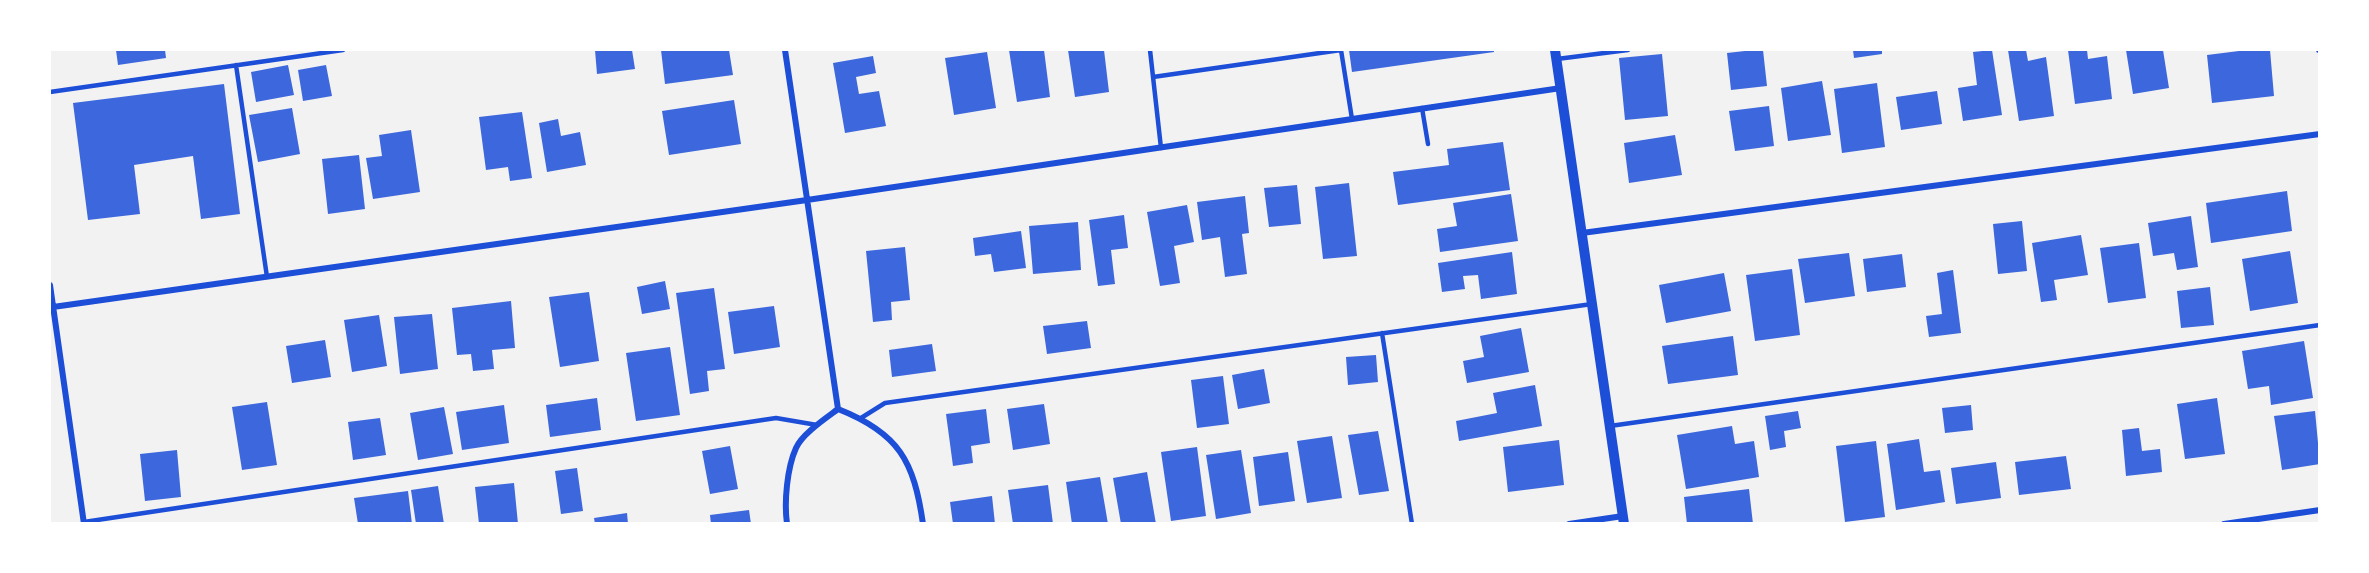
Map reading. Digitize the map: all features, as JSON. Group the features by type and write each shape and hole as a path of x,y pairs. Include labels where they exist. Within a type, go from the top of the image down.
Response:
{"street":[{"path":"785,50 838,409"},
{"path":"1556,54 1624,520 1569,524"},
{"path":"52,307 807,200 1561,88"},
{"path":"1582,233 2319,134"},
{"path":"50,285 84,523"},
{"path":"838,409 861,418 901,450 919,496 923,524"},
{"path":"787,524 785,510 788,480 796,446 817,425 838,409"},
{"path":"2224,524 2319,510"}],"lane":[{"path":"50,92 343,50"},
{"path":"1150,50 1161,147"},
{"path":"1153,77 1341,50 1352,119"},
{"path":"1556,54 1628,50"},
{"path":"236,65 267,277"},
{"path":"1422,108 1428,144"},
{"path":"861,418 885,403 1592,304"},
{"path":"1610,426 2319,325"},
{"path":"1382,333 1412,524"},
{"path":"84,523 776,418 817,425"}],"building":[{"path":"116,50 165,50 166,58 118,65"},
{"path":"595,50 632,50 635,69 597,74"},
{"path":"661,50 729,50 733,75 665,84"},
{"path":"1009,50 1044,50 1050,97 1017,102"},
{"path":"1068,50 1104,50 1109,92 1075,97"},
{"path":"1349,50 1494,50 1494,52 1352,72"},
{"path":"1763,50 1767,86 1731,90 1727,53"},
{"path":"1853,50 1882,50 1882,54 1854,58"},
{"path":"1992,50 2002,115 1963,121 1958,88 1977,85 1973,52"},
{"path":"2008,50 2026,50 2028,61 2046,57 2054,116 2019,121"},
{"path":"2068,50 2087,50 2088,59 2107,56 2112,99 2075,104"},
{"path":"2126,50 2163,50 2169,88 2133,94"},
{"path":"2247,50 2270,50 2274,96 2212,103 2207,55"},
{"path":"987,52 996,108 954,115 945,58"},
{"path":"1662,54 1668,116 1625,120 1619,58"},
{"path":"873,56 876,73 856,77 859,94 879,91 886,126 845,133 833,63"},
{"path":"288,65 294,95 256,102 251,72"},
{"path":"326,65 332,96 303,101 298,70"},
{"path":"1822,81 1831,135 1788,141 1781,88"},
{"path":"1877,83 1885,147 1842,153 1834,89"},
{"path":"224,84 240,214 201,219 193,156 134,165 140,214 88,220 73,103"},
{"path":"1937,91 1942,124 1901,130 1896,97"},
{"path":"734,100 741,144 669,155 662,111"},
{"path":"1769,106 1774,146 1735,151 1729,111"},
{"path":"292,108 300,154 258,162 249,115"},
{"path":"522,112 532,178 510,181 508,167 486,170 479,117"},
{"path":"558,119 561,136 580,132 586,165 547,172 539,123"},
{"path":"411,130 420,192 373,199 366,158 382,156 379,135"},
{"path":"1675,135 1682,175 1629,183 1624,143"},
{"path":"1503,142 1510,190 1398,205 1393,172 1449,165 1447,149"},
{"path":"359,155 365,209 328,214 322,159"},
{"path":"1349,183 1357,256 1323,259 1315,187"},
{"path":"1297,185 1301,224 1269,227 1264,188"},
{"path":"2287,191 2292,231 2211,243 2206,203"},
{"path":"1511,194 1518,241 1440,252 1437,229 1457,226 1453,203"},
{"path":"1245,196 1249,233 1242,234 1247,274 1225,277 1220,237 1202,240 1197,202"},
{"path":"1187,205 1194,242 1174,246 1180,283 1160,286 1147,212"},
{"path":"1124,215 1128,248 1111,250 1115,284 1098,286 1089,220"},
{"path":"2191,216 2198,267 2177,270 2174,253 2153,256 2148,223"},
{"path":"2022,221 2027,271 1998,274 1993,224"},
{"path":"1078,222 1081,270 1033,274 1029,226"},
{"path":"1021,231 1026,268 994,272 991,254 975,256 973,238"},
{"path":"2081,235 2088,275 2054,280 2057,300 2041,302 2032,243"},
{"path":"2139,243 2146,298 2108,303 2100,248"},
{"path":"905,247 910,300 891,302 892,320 873,322 866,251"},
{"path":"2290,251 2298,303 2250,311 2242,259"},
{"path":"1512,252 1517,294 1481,299 1478,275 1463,276 1465,289 1442,292 1438,263"},
{"path":"1849,253 1855,296 1805,303 1798,259"},
{"path":"1902,254 1906,287 1867,292 1863,259"},
{"path":"1792,269 1800,335 1755,341 1746,275"},
{"path":"1953,270 1961,333 1929,337 1926,316 1942,314 1937,273"},
{"path":"1724,273 1731,311 1666,323 1659,285"},
{"path":"665,281 670,309 642,314 637,287"},
{"path":"2210,287 2214,325 2181,328 2177,291"},
{"path":"714,288 725,369 707,371 709,391 690,394 676,293"},
{"path":"589,292 599,361 560,367 549,297"},
{"path":"511,301 515,348 492,350 494,369 473,371 471,354 457,355 452,308"},
{"path":"774,306 780,347 734,354 728,312"},
{"path":"432,314 438,369 400,374 394,317"},
{"path":"379,315 387,366 352,372 344,320"},
{"path":"1087,321 1091,348 1047,354 1043,326"},
{"path":"1521,328 1529,372 1467,383 1463,361 1484,357 1480,336"},
{"path":"1733,336 1738,375 1668,384 1662,346"},
{"path":"325,340 331,377 292,383 286,346"},
{"path":"2304,341 2313,398 2271,405 2269,386 2248,389 2242,351"},
{"path":"932,344 936,371 892,377 889,350"},
{"path":"670,347 680,415 636,421 626,353"},
{"path":"1376,355 1378,382 1348,385 1346,357"},
{"path":"1264,369 1270,403 1238,409 1232,375"},
{"path":"1223,376 1229,424 1197,428 1191,380"},
{"path":"1535,385 1542,426 1459,441 1456,421 1497,413 1493,393"},
{"path":"597,398 601,430 550,437 546,405"},
{"path":"2217,398 2225,454 2185,459 2177,404"},
{"path":"267,402 277,465 242,470 232,407"},
{"path":"1044,404 1050,444 1013,450 1007,409"},
{"path":"504,405 509,443 462,450 456,412"},
{"path":"1971,405 1973,430 1945,433 1942,408"},
{"path":"444,407 453,454 418,460 410,413"},
{"path":"986,409 990,443 971,446 973,463 953,466 946,414"},
{"path":"1798,411 1801,428 1784,431 1786,447 1770,450 1765,416"},
{"path":"2315,411 2320,464 2282,470 2274,416"},
{"path":"380,418 386,455 353,460 348,422"},
{"path":"1732,426 1735,444 1754,441 1759,477 1686,489 1677,435"},
{"path":"2139,428 2142,451 2160,449 2162,472 2126,476 2122,430"},
{"path":"1378,431 1389,491 1359,495 1348,435"},
{"path":"1332,436 1342,498 1307,503 1297,441"},
{"path":"1919,439 1924,472 1940,470 1945,502 1896,510 1887,444"},
{"path":"1559,440 1564,485 1508,492 1503,447"},
{"path":"1876,441 1885,517 1845,522 1836,446"},
{"path":"730,446 738,489 710,494 702,451"},
{"path":"1197,447 1206,516 1171,521 1161,452"},
{"path":"177,450 181,497 145,501 140,454"},
{"path":"1241,450 1251,513 1216,519 1206,455"},
{"path":"1288,452 1295,501 1259,506 1253,457"},
{"path":"2066,456 2071,489 2019,495 2015,462"},
{"path":"1996,462 2001,498 1956,504 1951,468"},
{"path":"577,468 583,511 561,514 555,471"},
{"path":"1147,472 1156,524 1121,524 1113,478"},
{"path":"1100,477 1108,524 1072,524 1066,482"},
{"path":"514,483 518,524 479,524 475,487"},
{"path":"1048,485 1053,524 1013,524 1008,490"},
{"path":"438,486 444,524 416,524 411,490"},
{"path":"1749,489 1753,524 1687,524 1684,497"},
{"path":"408,491 412,524 358,524 354,498"},
{"path":"992,496 995,524 953,524 950,502"},
{"path":"749,510 751,524 711,524 710,515"},
{"path":"627,513 628,524 595,524 594,518"}]}
